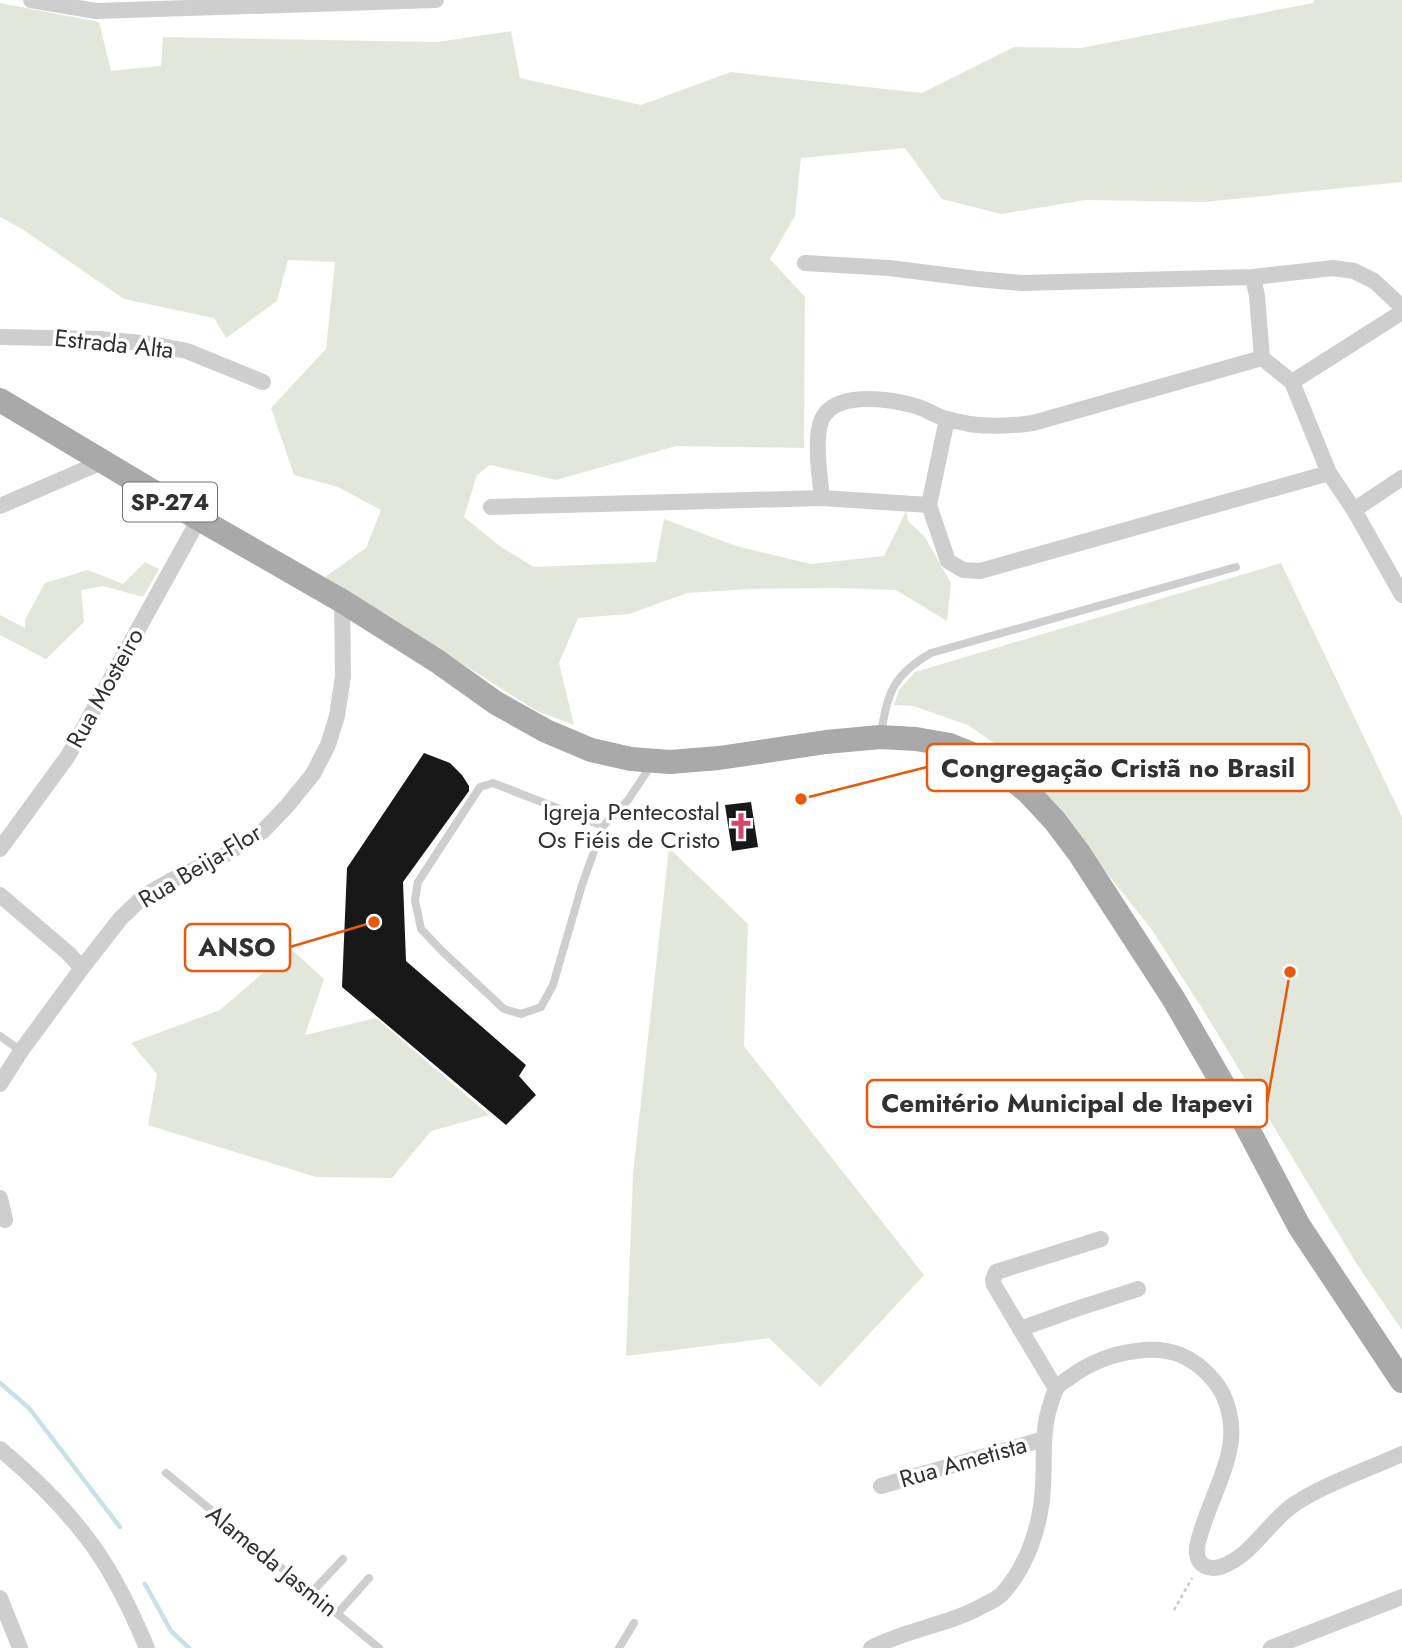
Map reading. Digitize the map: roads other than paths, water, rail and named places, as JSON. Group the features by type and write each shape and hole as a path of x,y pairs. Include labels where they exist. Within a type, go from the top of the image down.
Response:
{"main road":[{"name":"SP-274","path":"0,400 342,601 437,661 496,703 546,731 591,750 631,759 670,762 719,758 826,742 880,737 916,739 950,745 982,758 1007,775 1055,821 1079,853 1173,998 1240,1114 1299,1226 1402,1381"}],"street":[{"path":"32,0 108,11 436,0"},
{"path":"805,263 889,268 1022,283 1253,277 1333,268 1354,271 1374,281 1402,310 1292,382"},
{"path":"1253,277 1262,358 1292,382 1329,473 1354,510 1402,595"},
{"name":"Estrada Alta","path":"0,337 152,344 187,351 263,382"},
{"path":"822,498 817,457 819,433 824,414 839,402 885,400 914,405 947,419 972,424 1033,424 1262,358"},
{"path":"947,419 929,505 948,561 963,570 980,571 1329,473"},
{"path":"0,506 102,462"},
{"path":"1354,510 1402,478"},
{"path":"491,506 822,498 929,505"},
{"name":"Rua Mosteiro","path":"0,849 68,755 199,519"},
{"name":"Rua Beija-Flor","path":"0,1084 21,1051 120,919 144,896 223,856 263,831 313,774 328,745 337,716 343,676 342,601"},
{"path":"0,895 82,968"},
{"path":"0,1198 5,1220"},
{"path":"1056,1389 993,1280 996,1272 1101,1238"},
{"path":"1020,1329 1138,1289"},
{"path":"871,1648 888,1639 975,1611 1000,1596 1016,1576 1038,1524 1043,1488 1046,1416 1056,1389 1080,1369 1101,1359 1145,1349 1169,1351 1184,1355 1200,1366 1217,1384 1228,1406 1232,1427 1231,1446 1226,1463 1199,1539 1197,1554 1201,1563 1208,1568 1231,1563 1293,1504 1322,1488 1402,1454"},
{"name":"Rua Ametista","path":"881,1486 1044,1438"},
{"path":"0,1449 86,1536 116,1584 147,1648"},
{"path":"1272,1648 1402,1597"},
{"path":"0,1598 20,1648"}],"lane":[{"path":"880,737 885,709 895,683 904,671 931,653 1236,567"},
{"path":"603,826 493,783 480,787 418,882 415,900 421,929 504,1009 521,1014 541,1007 553,985 582,885 603,826 628,800 654,761"},
{"path":"0,1036 21,1051"},
{"name":"Alameda Jasmin","path":"166,1474 379,1648"},
{"path":"311,1593 343,1559"},
{"path":"337,1614 369,1578"},
{"path":"619,1648 634,1623"}],"waterway":[{"path":"0,1383 29,1408 120,1527"},
{"path":"145,1584 171,1631 189,1648"}],"place":[{"name":"Congregação Cristã no Brasil","path":"801,799"},
{"name":"Igreja Pentecostal Os Fiéis de Cristo","path":"741,826"},
{"name":"ANSO","path":"374,922"},
{"name":"Cemitério Municipal de Itapevi","path":"1290,972"}]}
